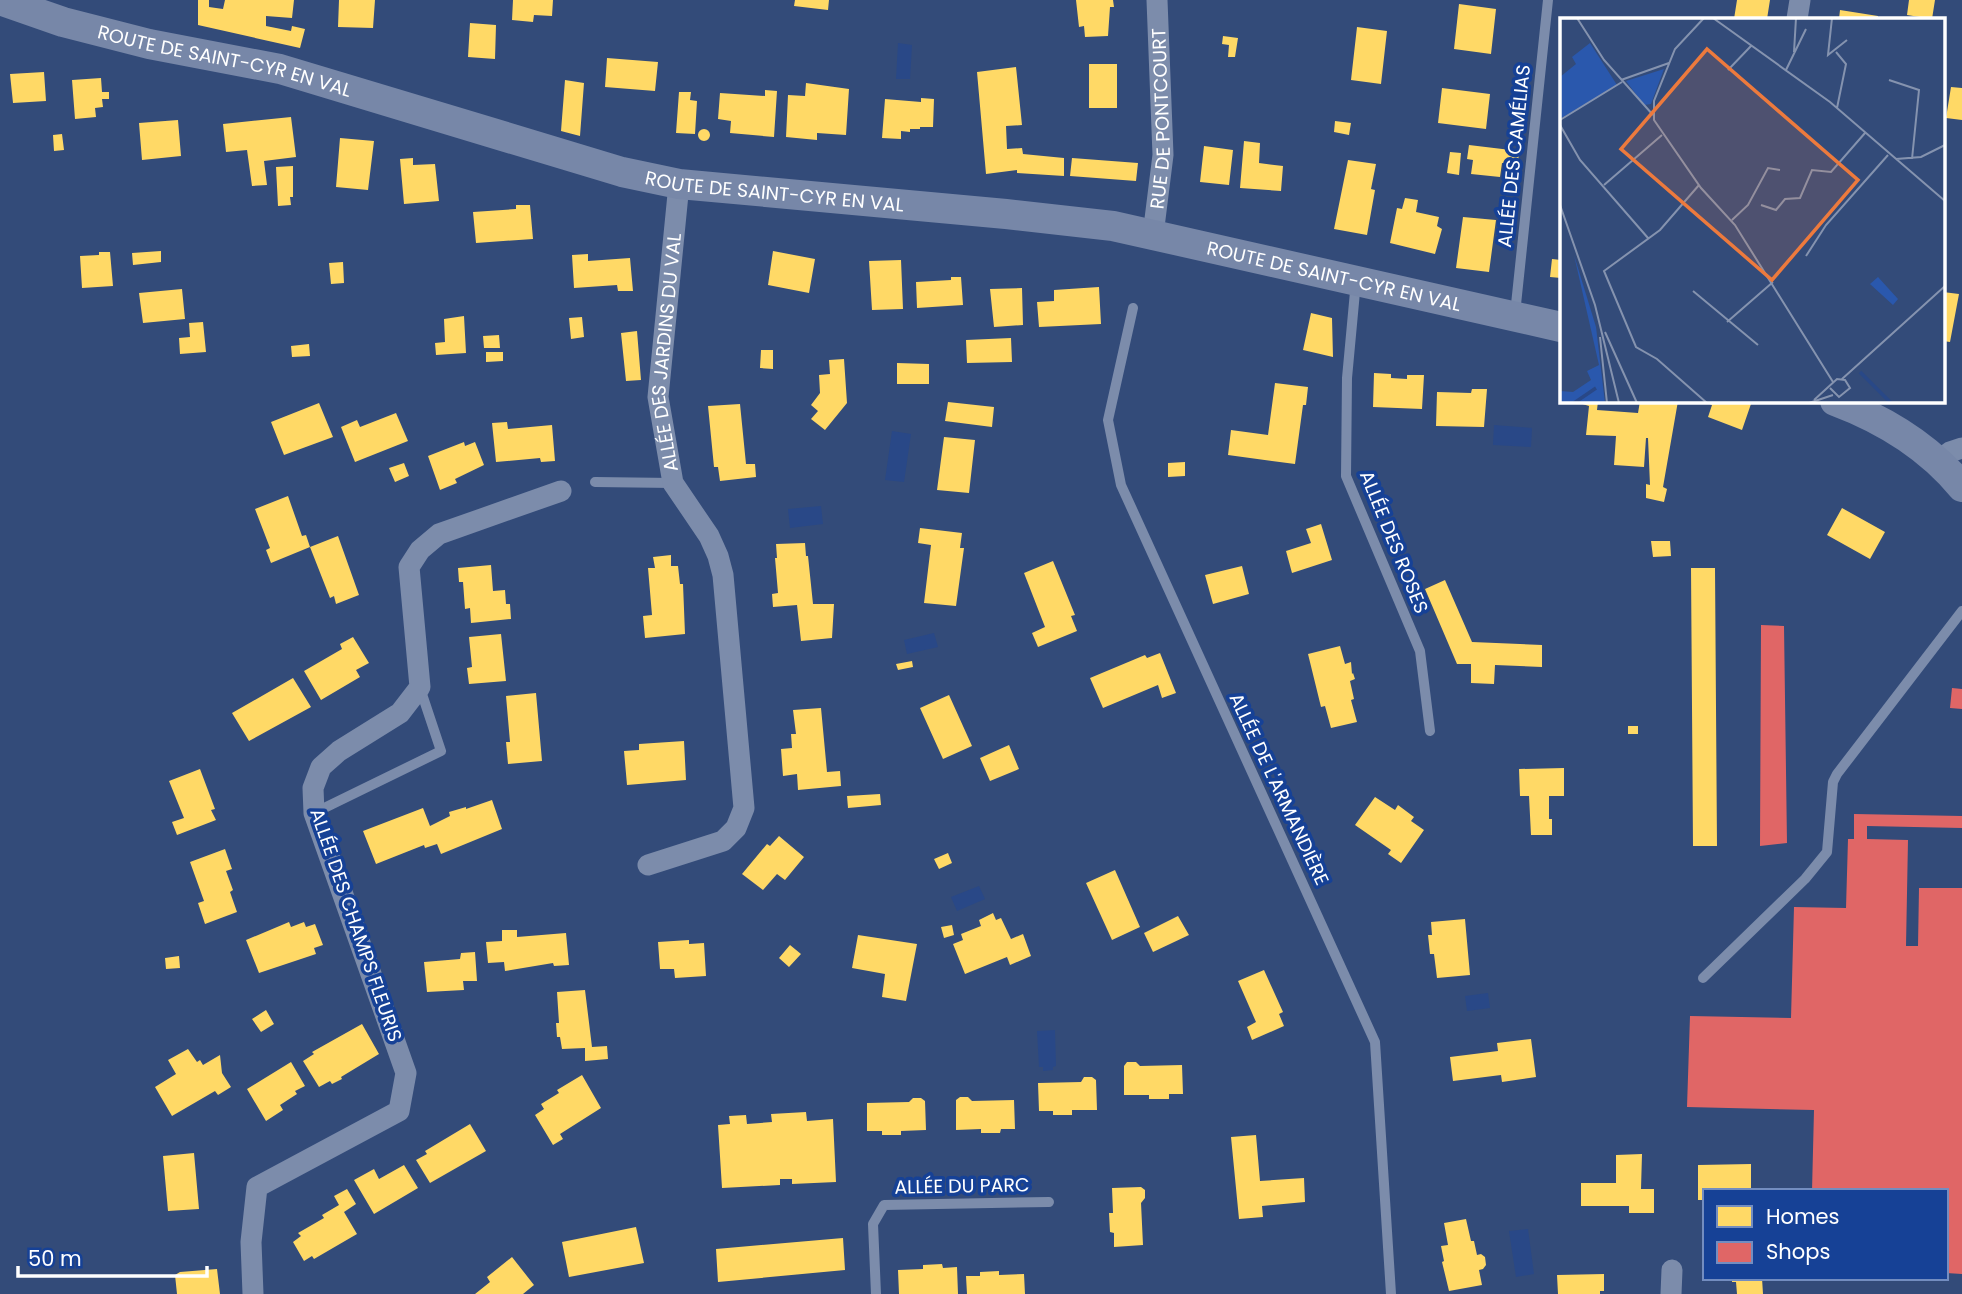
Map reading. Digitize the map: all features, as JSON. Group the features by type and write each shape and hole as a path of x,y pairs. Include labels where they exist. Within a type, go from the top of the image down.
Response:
{"street":[{"name":"RUE DE PONTCOURT","path":"1153,235 1163,155 1157,0"},
{"path":"1797,18 1800,0"},
{"name":"ROUTE DE SAINT-CYR EN VAL","path":"0,1 63,22 149,44 280,69 622,172 678,184 1113,226 1560,327"},
{"name":"ALLÉE DES JARDINS DU VAL","path":"648,865 723,841 736,828 744,808 723,575 719,556 709,536 673,483 658,397 678,184"},
{"path":"1838,402 1865,412 1898,430 1962,488"},
{"path":"1936,462 1950,452 1962,448"},
{"path":"420,687 409,567 419,550 439,534 561,491"},
{"name":"ALLÉE DES CHAMPS FLEURIS","path":"253,1294 251,1242 257,1187 399,1111 407,1073 314,813 313,788 321,767 338,751 400,713 420,687"},
{"path":"1671,1294 1672,1270"}],"lane":[{"name":"ALLÉE DES CAMÉLIAS","path":"1515,316 1548,0"},
{"name":"ALLÉE DES ROSES","path":"1356,280 1347,378 1346,476 1420,650 1430,731"},
{"name":"ALLÉE DE L'ARMANDIÈRE","path":"1133,308 1108,420 1121,485 1375,1042 1391,1294"},
{"path":"595,482 673,483"},
{"path":"1703,978 1805,879 1827,852 1833,782 1837,774 1962,612"},
{"path":"314,813 441,751 420,687"},
{"name":"ALLÉE DU PARC","path":"876,1294 873,1224 884,1205 1049,1202"}],"water":[{"path":"898,43 912,45 910,79 896,79"},
{"path":"1494,425 1532,428 1531,447 1493,445"},
{"path":"892,431 911,434 904,482 885,480"},
{"path":"821,506 823,524 790,528 788,509"},
{"path":"934,633 938,647 907,654 904,640"},
{"path":"979,886 985,899 957,911 951,897"},
{"path":"1488,993 1490,1008 1467,1011 1465,996"},
{"path":"1055,1030 1056,1066 1053,1070 1043,1071 1043,1067 1039,1067 1037,1031"},
{"path":"1528,1229 1534,1274 1516,1277 1509,1231"}],"building: Homes":[{"path":"198,0 209,0 209,7 223,9 225,0 294,0 292,18 266,16 266,26 291,31 292,26 305,29 300,48 198,25"},
{"path":"339,0 375,0 373,28 338,27"},
{"path":"513,0 553,0 552,16 534,15 533,22 512,20"},
{"path":"795,0 829,0 828,10 794,6"},
{"path":"1076,0 1113,0 1108,36 1085,37 1084,26 1079,27"},
{"path":"1737,0 1770,0 1767,18 1734,18"},
{"path":"1909,0 1935,0 1932,18 1907,15"},
{"path":"1459,4 1496,9 1491,54 1454,49"},
{"path":"1840,10 1878,16 1878,18 1839,18"},
{"path":"470,23 496,25 495,59 468,57"},
{"path":"1357,27 1387,31 1381,84 1351,80"},
{"path":"1223,36 1238,38 1235,57 1228,57 1229,45 1222,44"},
{"path":"607,58 658,62 655,91 605,87"},
{"path":"1089,64 1117,64 1117,108 1089,108"},
{"path":"1016,67 1022,125 1006,126 1007,149 1022,148 1023,154 1064,158 1064,176 1017,173 1017,170 986,174 977,72"},
{"path":"44,72 46,101 13,103 10,74"},
{"path":"101,78 102,92 109,92 109,99 102,99 103,107 95,108 96,117 75,119 72,80"},
{"path":"565,80 584,83 580,136 561,131"},
{"path":"806,83 849,89 846,135 817,133 817,140 786,137 788,95 805,96"},
{"path":"1951,87 1962,88 1962,120 1946,118"},
{"path":"1442,88 1490,94 1486,129 1438,123"},
{"path":"765,90 777,91 774,137 730,133 731,121 718,119 720,93 765,96"},
{"path":"679,92 691,92 690,100 697,101 695,134 676,133"},
{"path":"921,98 934,99 933,127 910,129 910,132 901,131 901,139 882,138 885,99 921,102"},
{"path":"291,117 296,157 264,161 267,185 252,186 247,150 226,152 223,124"},
{"path":"178,120 181,156 142,160 139,123"},
{"path":"1335,121 1351,123 1349,135 1334,132"},
{"path":"704,129 710,135 704,141 698,135"},
{"path":"62,134 64,150 54,151 53,135"},
{"path":"340,138 374,141 368,190 336,187"},
{"path":"1244,141 1260,143 1259,163 1283,166 1281,191 1240,188"},
{"path":"1469,145 1519,151 1518,164 1502,163 1500,177 1471,174 1473,160 1467,159"},
{"path":"1204,146 1233,150 1229,185 1200,182"},
{"path":"1450,152 1461,153 1459,175 1447,173"},
{"path":"413,158 413,165 435,164 439,201 404,204 400,159"},
{"path":"1072,158 1138,163 1136,181 1070,176"},
{"path":"1348,160 1376,164 1371,189 1375,190 1367,235 1334,229"},
{"path":"293,166 291,205 278,206 276,167"},
{"path":"1405,198 1418,200 1416,212 1439,217 1437,226 1442,229 1435,254 1390,243 1397,208 1402,209"},
{"path":"516,205 530,205 533,239 476,243 473,212 516,209"},
{"path":"1463,217 1496,220 1489,272 1456,268"},
{"path":"161,251 161,262 133,265 132,253"},
{"path":"773,251 815,259 809,293 768,285"},
{"path":"99,252 110,252 113,286 82,288 80,256 99,255"},
{"path":"588,254 588,261 630,258 633,291 618,291 617,285 574,288 572,255"},
{"path":"1552,259 1560,260 1560,278 1550,277"},
{"path":"901,260 903,309 872,310 869,261"},
{"path":"343,262 344,283 331,284 329,263"},
{"path":"951,277 961,277 963,305 917,308 916,282 951,280"},
{"path":"1099,287 1101,324 1039,327 1037,302 1054,301 1054,290"},
{"path":"1022,288 1023,325 994,327 990,289"},
{"path":"182,289 185,319 143,323 139,293"},
{"path":"1944,292 1959,294 1950,342 1944,341"},
{"path":"1311,313 1332,318 1333,357 1303,350"},
{"path":"464,316 466,353 436,355 435,343 445,342 444,319"},
{"path":"582,317 584,337 571,339 569,318"},
{"path":"203,322 206,352 180,354 179,338 190,337 189,323"},
{"path":"637,331 641,380 626,381 621,333"},
{"path":"499,335 500,348 484,348 483,336"},
{"path":"1011,338 1012,362 967,363 966,340"},
{"path":"309,344 310,356 292,357 291,346"},
{"path":"761,350 773,350 773,369 760,368"},
{"path":"486,352 503,352 503,361 486,362"},
{"path":"844,359 847,403 825,430 811,419 818,411 811,405 820,393 819,375 830,374 829,360"},
{"path":"897,363 929,364 929,384 897,384"},
{"path":"1374,373 1407,379 1407,375 1424,375 1422,409 1373,407"},
{"path":"1275,383 1308,387 1295,464 1228,455 1231,430 1268,435"},
{"path":"1472,389 1487,389 1484,427 1436,426 1437,392 1471,393"},
{"path":"948,402 994,407 992,427 945,421"},
{"path":"1576,402 1598,402 1597,410 1638,413 1640,402 1678,402 1663,487 1667,489 1664,502 1646,498 1646,484 1650,485 1648,438 1644,467 1614,465 1616,436 1586,435 1589,406"},
{"path":"1705,402 1752,402 1742,430 1708,417 1712,405"},
{"path":"319,403 333,437 284,455 271,422"},
{"path":"740,404 746,464 755,464 756,477 720,481 718,467 714,467 708,406"},
{"path":"396,413 408,441 355,462 341,427 357,420 360,427"},
{"path":"507,422 508,429 552,425 555,461 541,462 540,458 496,462 492,423"},
{"path":"944,437 975,440 969,493 937,490"},
{"path":"464,442 465,446 475,442 484,465 455,479 457,483 440,490 428,456"},
{"path":"1185,462 1185,476 1168,477 1168,463"},
{"path":"404,463 409,476 395,482 389,468"},
{"path":"288,496 302,536 306,535 310,547 271,563 266,550 270,548 255,509"},
{"path":"1842,508 1885,532 1870,559 1827,535"},
{"path":"1321,524 1332,560 1292,573 1286,551 1311,543 1306,529"},
{"path":"920,528 962,533 960,548 964,548 956,606 924,603 931,545 918,543"},
{"path":"338,536 359,595 336,604 334,596 330,598 310,547"},
{"path":"1651,541 1670,541 1671,556 1653,557"},
{"path":"805,543 813,604 834,604 832,638 801,641 797,605 773,607 772,594 778,593 776,544"},
{"path":"671,555 671,566 678,566 680,584 683,584 685,634 645,638 643,616 652,615 648,568 655,568 653,557"},
{"path":"1053,561 1075,615 1071,616 1077,631 1038,647 1032,633 1045,627 1024,573"},
{"path":"491,565 493,591 505,590 511,619 471,623 470,608 465,609 463,582 459,582 458,568"},
{"path":"1242,566 1249,594 1213,604 1205,575"},
{"path":"1691,568 1715,568 1717,846 1693,846"},
{"path":"1445,580 1472,642 1542,645 1542,667 1495,665 1494,684 1471,683 1471,664 1457,664 1425,589"},
{"path":"501,634 506,681 469,684 467,668 472,667 469,637"},
{"path":"353,637 369,663 356,670 360,677 321,700 304,671 342,649 340,644"},
{"path":"1340,646 1345,664 1351,662 1355,679 1350,681 1354,699 1351,700 1357,722 1331,728 1325,706 1321,707 1308,654"},
{"path":"1160,653 1176,693 1162,698 1158,685 1103,708 1090,678 1145,655 1147,658"},
{"path":"912,661 913,667 898,670 896,664"},
{"path":"293,678 311,707 249,741 232,713"},
{"path":"536,693 542,761 508,764 506,742 510,742 506,696"},
{"path":"949,695 972,746 943,759 920,708"},
{"path":"821,708 827,772 840,771 841,786 798,790 797,774 783,776 781,749 792,748 791,734 796,734 793,710"},
{"path":"1628,726 1638,726 1638,734 1628,734"},
{"path":"684,741 686,780 627,785 624,751 639,750 639,744"},
{"path":"1009,745 1019,769 990,781 980,758"},
{"path":"1564,768 1564,796 1549,796 1552,835 1531,835 1529,796 1520,796 1519,769"},
{"path":"200,769 215,809 211,810 216,820 177,835 172,822 184,818 169,781"},
{"path":"880,794 881,805 848,808 847,796"},
{"path":"1375,797 1395,810 1398,805 1414,817 1411,821 1424,830 1401,863 1388,854 1391,850 1355,825"},
{"path":"492,800 502,829 441,854 437,844 425,848 424,845 376,864 363,831 423,808 430,826 450,816 449,812"},
{"path":"779,836 804,857 785,880 777,874 763,890 742,874 767,844 770,846"},
{"path":"225,849 232,869 226,871 233,890 230,892 237,912 205,924 198,903 204,901 190,862"},
{"path":"948,853 952,863 939,869 934,859"},
{"path":"1115,870 1140,927 1112,940 1086,883"},
{"path":"993,913 996,920 1001,918 1011,939 1023,934 1031,956 1010,965 1007,957 965,974 953,944 963,940 961,934 981,926 979,920"},
{"path":"1178,916 1189,935 1153,952 1144,933"},
{"path":"1465,919 1470,975 1437,978 1434,954 1430,954 1428,935 1432,935 1431,922"},
{"path":"289,922 291,927 304,922 306,927 315,924 323,945 314,948 316,954 259,973 246,940"},
{"path":"952,925 954,935 944,938 941,927"},
{"path":"502,930 517,930 517,937 566,933 569,965 554,966 553,963 505,971 504,962 488,963 486,942 502,941"},
{"path":"858,935 917,944 906,1001 882,997 885,974 852,968"},
{"path":"689,940 689,944 704,943 706,976 675,978 674,969 660,969 658,942"},
{"path":"790,945 801,954 789,967 779,958"},
{"path":"475,952 477,981 463,981 464,990 427,992 424,962 460,959 461,953"},
{"path":"179,956 180,968 166,969 165,958"},
{"path":"1264,970 1283,1012 1279,1014 1284,1026 1252,1040 1247,1027 1256,1022 1238,981"},
{"path":"585,990 592,1047 607,1046 608,1059 585,1061 585,1048 562,1049 560,1037 557,1037 557,992"},
{"path":"266,1010 274,1024 261,1032 252,1019"},
{"path":"362,1024 379,1054 341,1077 342,1079 319,1087 303,1061 314,1054 312,1052"},
{"path":"1531,1039 1536,1077 1502,1082 1501,1075 1453,1081 1450,1057 1498,1051 1497,1043"},
{"path":"188,1049 197,1062 200,1060 203,1065 220,1055 222,1073 231,1087 218,1095 215,1091 172,1116 155,1087 176,1074 168,1060"},
{"path":"291,1062 305,1086 280,1105 283,1110 266,1121 247,1089"},
{"path":"1127,1062 1136,1062 1140,1066 1182,1065 1183,1094 1169,1094 1169,1099 1149,1099 1149,1095 1124,1095 1124,1066"},
{"path":"582,1075 601,1108 560,1134 563,1139 553,1145 535,1115 544,1109 541,1104 559,1093 557,1090"},
{"path":"1084,1077 1096,1080 1097,1110 1072,1110 1072,1115 1053,1115 1053,1111 1039,1111 1038,1083 1081,1082"},
{"path":"968,1097 972,1101 1014,1100 1015,1129 1001,1129 1000,1133 981,1133 981,1129 956,1130 956,1100"},
{"path":"913,1098 925,1101 926,1130 901,1131 901,1135 882,1135 882,1131 867,1131 867,1103 909,1102"},
{"path":"806,1112 807,1121 833,1119 836,1182 792,1184 792,1179 780,1179 780,1185 722,1188 718,1125 730,1124 729,1116 746,1115 747,1124 772,1122 771,1114"},
{"path":"470,1124 486,1151 430,1183 416,1160 427,1154 425,1151"},
{"path":"1256,1135 1260,1181 1304,1178 1305,1202 1262,1206 1263,1217 1239,1219 1231,1137"},
{"path":"194,1153 199,1209 168,1211 163,1156"},
{"path":"1642,1154 1641,1189 1654,1189 1654,1213 1629,1213 1629,1206 1581,1206 1581,1183 1616,1183 1616,1155"},
{"path":"1751,1164 1751,1188 1703,1189 1703,1200 1698,1200 1698,1165"},
{"path":"404,1165 418,1188 374,1214 354,1180 374,1169 379,1179"},
{"path":"1141,1187 1145,1190 1145,1198 1141,1203 1143,1245 1114,1247 1109,1213 1113,1213 1112,1188"},
{"path":"347,1189 356,1204 344,1212 357,1234 314,1259 312,1256 304,1261 293,1242 301,1236 298,1233 324,1218 322,1215 339,1205 334,1196"},
{"path":"1466,1219 1477,1255 1485,1257 1486,1265 1479,1270 1482,1285 1449,1291 1442,1262 1441,1246 1448,1245 1444,1223"},
{"path":"636,1227 644,1263 569,1277 562,1242"},
{"path":"843,1238 845,1270 718,1282 716,1249"},
{"path":"512,1257 534,1285 523,1294 475,1294 490,1282 487,1277"},
{"path":"942,1264 943,1268 957,1267 958,1294 899,1294 898,1270 923,1269 923,1265"},
{"path":"217,1269 220,1294 177,1294 175,1275 180,1272"},
{"path":"999,1271 999,1275 1024,1274 1025,1294 967,1294 966,1276"},
{"path":"1604,1274 1604,1291 1600,1291 1600,1294 1558,1294 1557,1275"},
{"path":"1762,1280 1763,1294 1737,1294 1736,1282 1732,1282"}],"building: Shops":[{"path":"1761,625 1784,626 1787,843 1760,846"},
{"path":"1952,688 1962,689 1962,709 1950,708"},
{"path":"1854,814 1962,816 1962,828 1867,826 1867,839 1908,840 1906,946 1918,946 1919,888 1962,888 1962,1274 1948,1273 1948,1189 1812,1189 1814,1110 1687,1107 1690,1016 1791,1018 1794,907 1846,908 1848,839 1854,839"}]}
